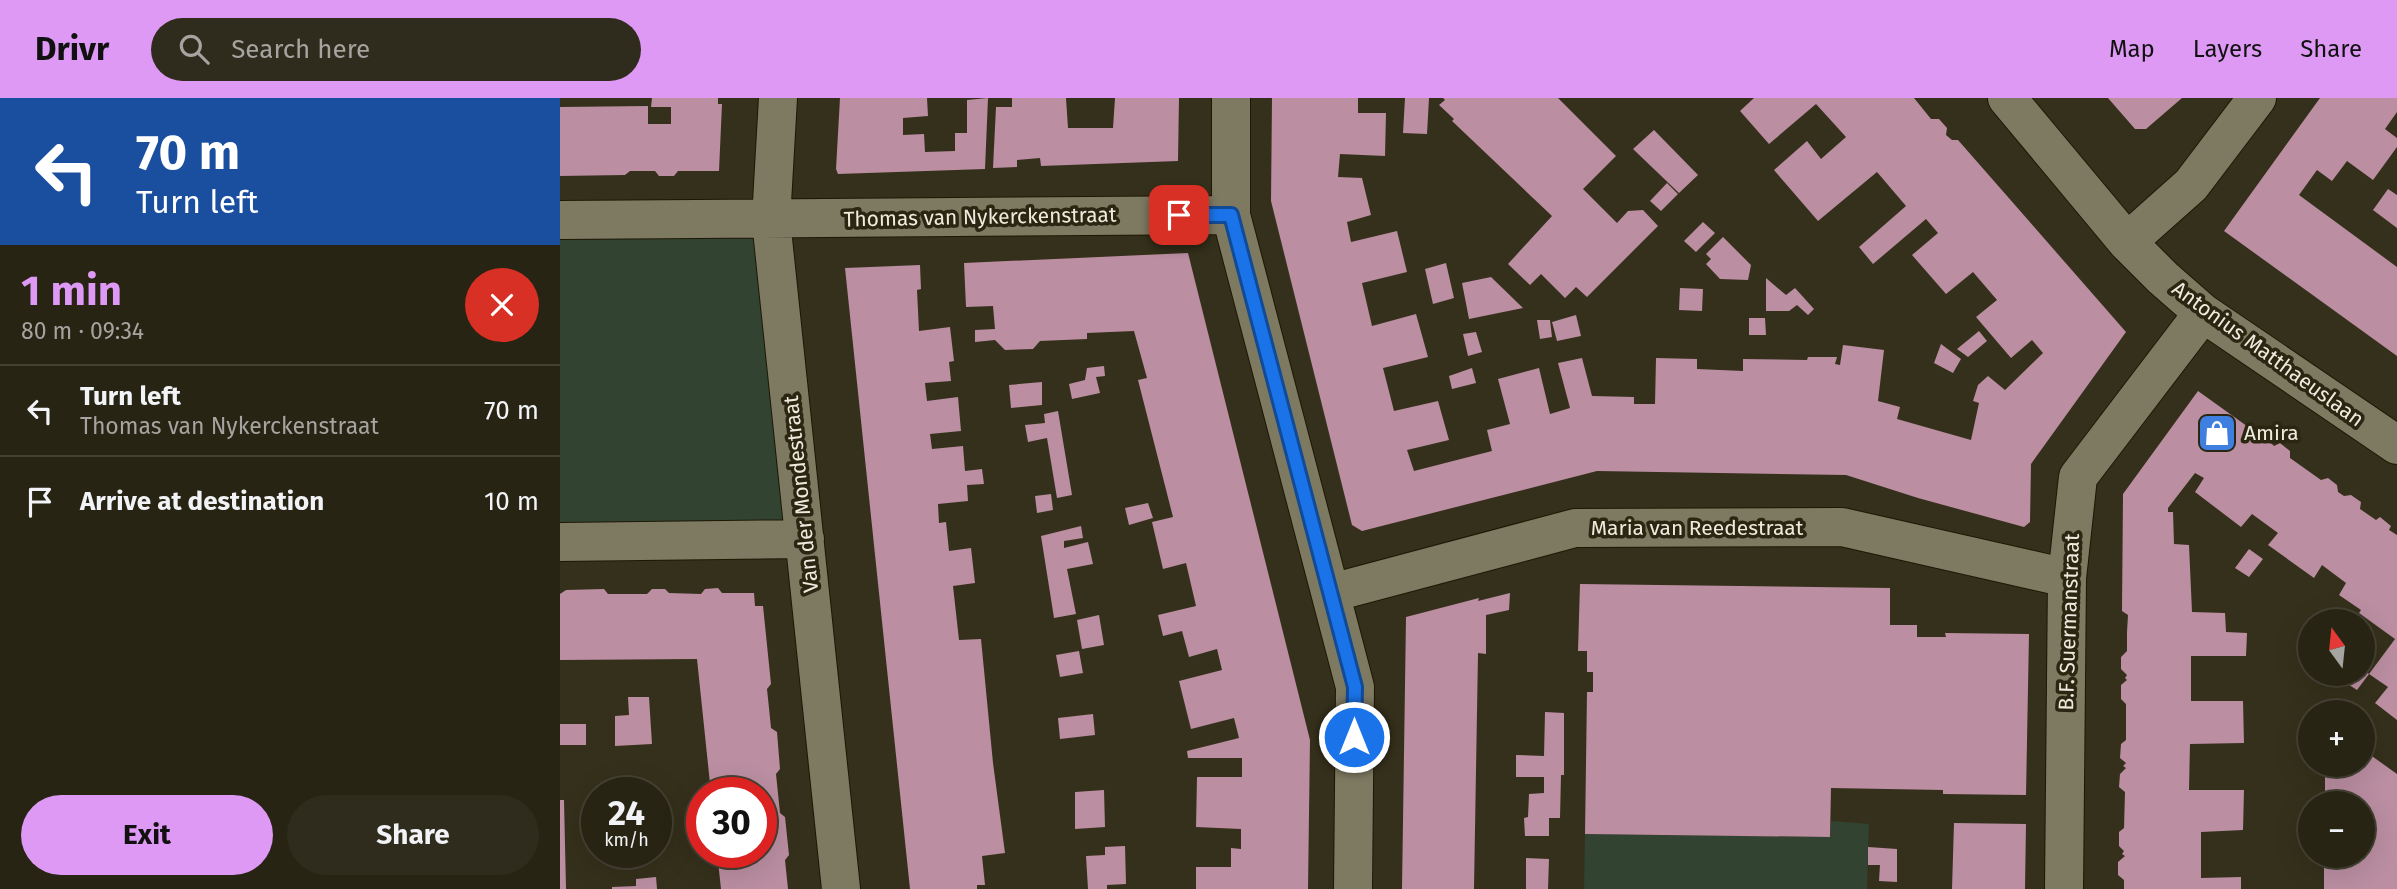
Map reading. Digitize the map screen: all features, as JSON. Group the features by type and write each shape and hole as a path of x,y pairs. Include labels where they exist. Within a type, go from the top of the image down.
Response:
{"street":[{"name":"Van der Mondestraat","path":"778,98 771,220 841,889"},
{"path":"1231,98 1231,215 1355,687 1353,889"},
{"name":"Antonius Matthaeuslaan","path":"2007,98 2127,242 2163,278 2203,313 2397,445"},
{"path":"2127,242 2191,185 2257,98"},
{"name":"Thomas van Nykerckenstraat","path":"560,220 1231,215"},
{"name":"B.F. Suermanstraat","path":"2064,889 2067,578 2078,477 2203,313"},
{"name":"Maria van Reedestraat","path":"1331,593 1575,528 1842,527 2067,578"},
{"path":"560,542 805,539"}],"green space":[{"path":"771,220 805,539 560,542 560,221"},
{"path":"1831,821 1869,824 1867,889 1584,889 1585,834 1830,837"}],"building":[{"path":"652,98 718,98 718,104 722,104 719,171 678,171 674,176 659,176 655,171 630,171 625,175 560,176 560,107 648,106 648,124 671,124 671,107 651,107"},
{"path":"840,98 927,98 928,116 903,118 903,135 924,134 925,152 955,151 955,133 967,133 967,100 988,98 985,169 838,174 836,169"},
{"path":"1012,98 1066,98 1068,128 1113,128 1115,98 1179,98 1178,161 1041,166 1040,158 1017,160 1017,167 993,168 996,107 1012,107"},
{"path":"1272,98 1358,98 1358,113 1386,113 1385,156 1340,154 1338,177 1362,178 1371,215 1347,222 1351,242 1397,231 1407,272 1362,283 1372,326 1416,314 1428,357 1383,368 1394,411 1438,401 1449,440 1407,450 1414,471 1492,451 1487,430 1510,424 1498,379 1539,368 1550,414 1570,408 1558,363 1582,358 1592,396 1634,397 1634,404 1655,404 1656,358 1697,359 1697,369 1743,371 1743,359 1807,360 1808,357 1837,357 1835,364 1840,365 1843,345 1884,350 1878,401 1900,407 1897,419 1971,440 1979,403 1973,401 1978,385 1988,376 2005,390 2043,353 2032,340 2011,358 1976,317 1997,300 1973,272 1946,294 1912,255 1938,233 1926,219 1873,264 1859,247 1906,206 1877,172 1818,221 1774,170 1807,141 1821,159 1846,137 1816,104 1769,144 1740,111 1754,98 1914,98 1931,119 1939,119 1947,128 1946,135 1952,140 1958,140 2126,332 2031,464 2030,522 2024,527 1846,475 1597,471 1362,531 1352,525 1271,201"},
{"path":"1405,98 1429,98 1427,134 1403,133"},
{"path":"1443,98 1558,98 1616,156 1583,189 1617,223 1628,211 1643,210 1658,226 1587,297 1576,287 1565,298 1541,274 1530,285 1508,264 1552,216 1452,121 1454,119 1439,105 1445,100"},
{"path":"2108,98 2182,98 2146,129 2135,129"},
{"path":"2320,98 2397,98 2397,112 2385,129 2397,138 2397,147 2373,180 2347,161 2332,181 2317,170 2299,195 2397,267 2397,356 2224,231"},
{"path":"1654,130 1698,175 1679,193 1633,149"},
{"path":"1667,183 1678,194 1661,211 1650,201"},
{"path":"2388,189 2397,195 2397,228 2373,210"},
{"path":"1703,222 1715,233 1696,252 1684,241"},
{"path":"1723,237 1751,265 1748,280 1720,279 1706,264 1711,259 1706,254"},
{"path":"1188,253 1310,740 1308,889 1196,889 1196,867 1231,867 1231,848 1241,849 1241,829 1196,827 1197,777 1242,777 1242,758 1188,758 1187,751 1239,738 1234,718 1191,729 1179,681 1222,670 1217,649 1189,657 1182,631 1163,636 1158,615 1196,606 1186,563 1163,569 1152,522 1173,517 1138,380 1147,378 1134,331 1087,333 1087,339 1040,341 1033,349 1005,350 995,340 975,342 975,330 995,329 993,306 966,307 964,263"},
{"path":"1446,263 1454,298 1433,304 1425,269"},
{"path":"920,265 921,289 917,290 919,331 950,327 954,361 949,362 951,381 925,383 927,401 958,397 961,431 930,434 932,449 963,446 965,471 982,469 984,484 967,485 968,501 938,504 939,523 946,522 949,551 971,548 975,583 953,586 959,640 981,639 1005,853 982,856 985,885 977,885 977,889 910,889 845,268"},
{"path":"1491,277 1523,308 1469,319 1462,283"},
{"path":"1766,278 1786,295 1795,288 1814,309 1808,315 1797,305 1789,311 1766,311"},
{"path":"1680,288 1703,289 1702,311 1679,310"},
{"path":"1576,315 1581,336 1557,341 1552,322"},
{"path":"1749,318 1765,318 1766,335 1749,335"},
{"path":"1537,320 1550,320 1552,337 1540,339"},
{"path":"1979,331 1987,341 1968,357 1957,349"},
{"path":"1476,332 1482,352 1468,356 1463,334"},
{"path":"1941,344 1961,359 1953,373 1934,363"},
{"path":"1104,366 1105,376 1096,377 1100,393 1072,399 1069,384 1085,380 1087,368"},
{"path":"1472,368 1476,383 1452,389 1449,376"},
{"path":"1042,382 1042,405 1011,408 1009,385"},
{"path":"2198,391 2251,429 2258,427 2267,434 2268,441 2274,446 2280,443 2290,451 2290,458 2321,480 2328,478 2337,485 2338,492 2344,496 2351,495 2361,502 2360,509 2376,520 2380,517 2391,526 2389,530 2397,535 2397,720 2375,703 2388,687 2375,678 2375,666 2395,639 2375,625 2375,609 2360,609 2339,595 2346,583 2322,565 2314,578 2268,545 2278,533 2252,514 2241,527 2195,492 2204,478 2195,473 2168,508 2168,512 2173,512 2174,544 2189,545 2192,612 2225,613 2226,632 2247,633 2246,656 2191,656 2191,701 2243,701 2244,743 2190,744 2189,790 2244,790 2243,830 2201,832 2201,878 2241,877 2241,889 2124,889 2124,880 2118,875 2118,862 2125,856 2119,846 2119,832 2124,828 2125,792 2119,787 2120,774 2126,768 2123,766 2126,763 2120,758 2121,744 2126,740 2126,704 2121,699 2121,685 2127,680 2127,675 2121,669 2121,657 2127,651 2128,615 2122,611 2123,494"},
{"path":"1058,411 1072,495 1057,498 1047,438 1028,442 1025,425 1045,423 1044,414"},
{"path":"1051,494 1053,510 1037,513 1035,496"},
{"path":"1148,503 1153,518 1129,525 1125,508"},
{"path":"1081,526 1083,538 1064,541 1064,548 1088,542 1093,564 1067,569 1076,614 1054,618 1041,536"},
{"path":"2249,549 2263,559 2249,577 2235,568"},
{"path":"1580,584 1890,588 1890,625 1917,625 1917,637 1946,637 1945,633 2029,634 2026,795 1831,788 1830,837 1585,834 1587,692 1593,692 1593,672 1587,672 1587,651 1578,651"},
{"path":"718,588 722,593 754,593 755,606 763,606 771,684 767,689 771,728 777,732 780,769 776,777 709,777 697,659 560,660 560,594 566,590 604,589 608,594 647,594 652,589 665,589 669,593 701,594 705,589"},
{"path":"1510,593 1509,610 1486,615 1486,654 1478,653 1474,889 1402,889 1406,617"},
{"path":"1099,615 1104,645 1082,649 1077,620"},
{"path":"1079,651 1083,673 1060,677 1056,655"},
{"path":"628,697 649,697 652,744 615,746 615,716 629,715"},
{"path":"1545,712 1564,713 1564,775 1561,775 1560,818 1549,818 1549,836 1525,836 1524,818 1528,817 1529,794 1544,793 1544,777 1516,777 1516,755 1544,756"},
{"path":"1093,714 1095,735 1060,739 1058,718"},
{"path":"560,724 586,724 586,745 560,745"},
{"path":"2375,758 2397,774 2397,889 2324,889 2324,868 2375,868 2375,791 2325,791 2325,777 2375,777"},
{"path":"777,784 780,813 785,817 789,855 785,860 788,889 721,889 719,868 777,868"},
{"path":"1104,790 1105,827 1075,829 1075,792"},
{"path":"560,800 564,800 566,889 560,889"},
{"path":"1954,823 2026,824 2025,889 1952,889"},
{"path":"1125,846 1126,884 1107,885 1107,889 1088,889 1086,856 1105,855 1105,847"},
{"path":"1868,847 1897,849 1897,882 1879,881 1880,865 1868,865"},
{"path":"1526,858 1549,859 1548,889 1526,889"},
{"path":"656,877 657,889 612,889 636,886 636,879"}],"place":[{"name":"Amira","path":"2217,433"}],"route":[{"path":"1179,215 1231,215 1355,687 1354,737"}]}
